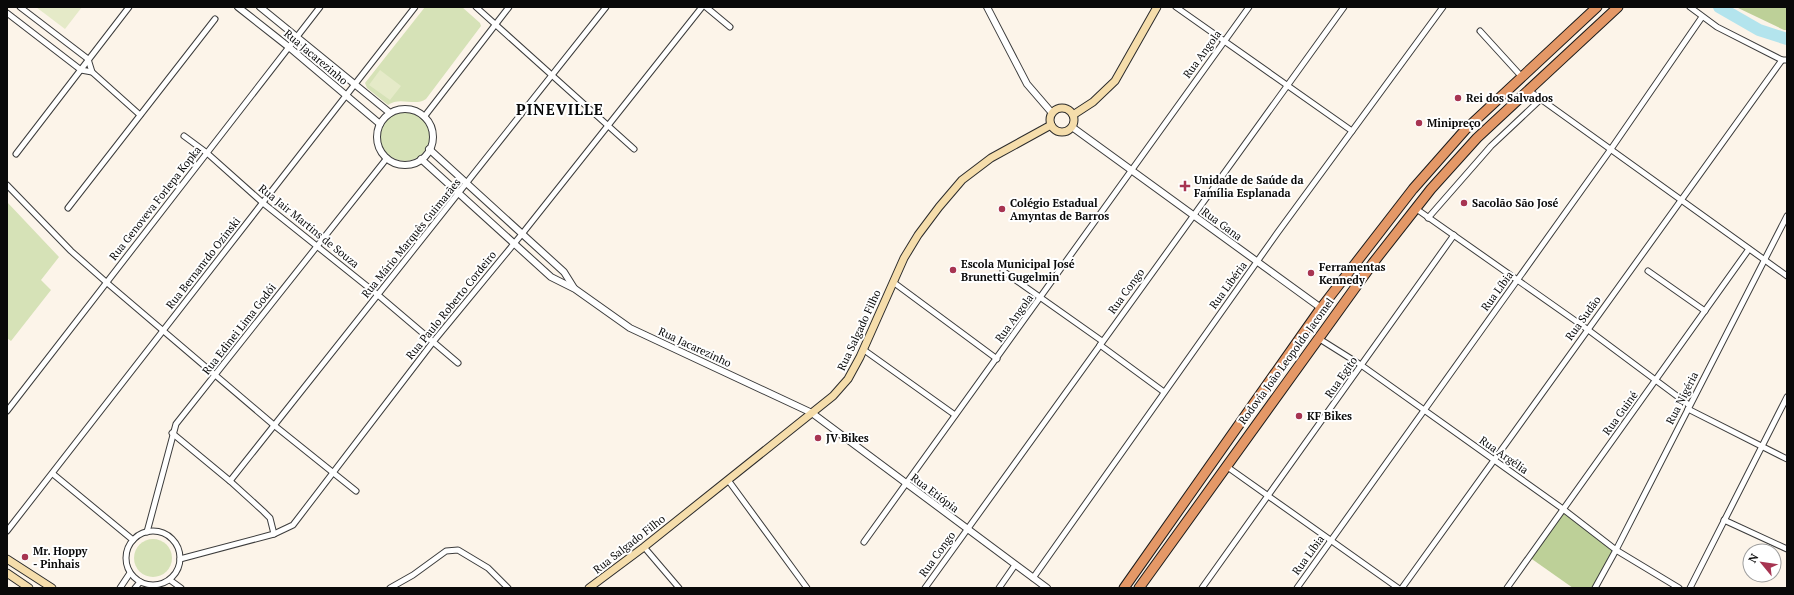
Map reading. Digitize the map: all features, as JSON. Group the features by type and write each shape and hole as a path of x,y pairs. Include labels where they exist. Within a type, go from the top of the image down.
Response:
{"highway":[{"name":"Rodovia João Leopoldo Jacomel","path":"1124,588 1321,308 1390,217 1436,161 1521,76 1597,7"},
{"name":"Rodovia João Leopoldo Jacomel","path":"1139,588 1225,465 1372,263 1416,208 1477,138 1618,7"},
{"path":"1318,338 1323,325 1324,317 1321,308"}],"main road":[{"path":"1073,115 1093,102 1115,81 1158,7"},
{"path":"1064,108 1069,110 1073,115 1074,122 1072,127 1066,131 1061,132 1055,130 1051,125 1050,118 1052,113 1058,109 1064,108"},
{"name":"Rua Salgado Filho","path":"589,588 644,547 833,396 848,379 864,350 893,282 918,235 962,180 991,158 1051,125"},
{"path":"7,558 52,588"},
{"path":"7,573 29,588"}],"street":[{"path":"20,7 88,59 92,72 140,115"},
{"path":"16,154 129,7"},
{"name":"Rua Jacarezinho","path":"238,7 290,48 380,124"},
{"name":"Rua Jacarezinho","path":"260,7 390,113"},
{"name":"Rua Genoveva Forlepa Kopka","path":"7,411 106,282 290,48 320,7"},
{"name":"Rua Bernanrdo Ozinski","path":"7,531 53,474 415,7"},
{"path":"476,7 634,149"},
{"path":"424,117 509,7"},
{"name":"Rua Mário Marquês Guimarães","path":"230,481 606,7"},
{"name":"Rua Paulo Roberto Cordeiro","path":"180,559 274,534 293,525 433,342 522,234 702,7"},
{"path":"706,7 730,27"},
{"path":"987,7 1027,84 1052,113"},
{"path":"1176,7 1352,131"},
{"name":"Rua Angola","path":"864,542 1249,7"},
{"name":"Rua Congo","path":"924,588 1344,7"},
{"name":"Rua Libéria","path":"1033,578 1257,262 1444,7"},
{"path":"1690,7 1702,17 1784,60"},
{"path":"7,12 81,70 92,72"},
{"name":"Rua Líbia","path":"1297,588 1517,281 1702,17"},
{"path":"68,208 215,19"},
{"path":"1480,31 1521,76"},
{"name":"Rua Sudão","path":"1402,588 1680,200 1784,60"},
{"path":"1528,90 1787,276"},
{"path":"1428,218 1491,146 1541,99"},
{"path":"399,109 409,109 424,117 429,123 432,133 429,149 421,159 404,164 394,162 387,158 381,151 377,142 380,124 390,113 399,109"},
{"name":"Rua Gana","path":"1072,127 1321,308"},
{"name":"Rua Jair Martins de Souza","path":"184,136 207,153 263,203 378,295 458,364"},
{"name":"Rua Jacarezinho","path":"429,149 564,272 575,289"},
{"name":"Rua Edinei Lima Godói","path":"147,532 172,433 179,419 387,158"},
{"name":"Rua Jacarezinho","path":"421,159 550,277 575,289 630,328 812,413"},
{"path":"7,185 71,251 106,282 216,374 275,426 356,491"},
{"path":"1416,208 1517,281 1587,329 1656,380 1689,407 1787,459"},
{"name":"Rua Nigéria","path":"1595,588 1616,550 1787,216"},
{"name":"Rua Egito","path":"1202,588 1454,235"},
{"name":"Rua Guiné","path":"1507,588 1749,249"},
{"path":"1003,271 1101,343 1164,392"},
{"path":"1648,271 1705,311"},
{"path":"893,282 996,358"},
{"name":"Rua Argélia","path":"1318,338 1424,410 1563,509 1616,550 1679,588"},
{"path":"864,350 955,415"},
{"path":"1690,588 1787,397"},
{"name":"Rua Etiópia","path":"812,413 1047,588"},
{"path":"172,433 230,481 270,518 274,534"},
{"path":"1225,465 1398,588"},
{"path":"53,474 133,540"},
{"path":"728,480 806,588"},
{"path":"1724,520 1787,549"},
{"path":"147,532 159,532 170,537 178,548 180,559 177,572 170,580 155,585 140,582 130,573 126,564 128,548 133,540 147,532"},
{"path":"644,547 679,588"},
{"path":"390,588 413,575 446,551 458,550 488,568 508,588"},
{"path":"998,588 1015,565"},
{"path":"120,588 130,573"},
{"path":"170,580 181,588"},
{"path":"135,588 140,582"}],"green space":[{"path":"36,7 82,7 65,29"},
{"path":"425,7 462,7 480,23 481,26 426,99 417,102 397,101 388,105 367,88 365,83"},
{"path":"1736,7 1787,7 1787,30 1784,30"},
{"path":"380,70 401,86 390,100 369,85"},
{"path":"405,111 419,115 426,122 430,136 426,150 419,157 405,161 391,157 384,150 380,136 384,122 391,115"},
{"path":"7,202 59,257 41,280 51,290 11,341 7,338"},
{"path":"1563,509 1616,550 1595,588 1573,588 1529,557"},
{"path":"149,539 157,539 167,544 171,551 171,565 167,572 157,577 149,577 139,572 137,569 134,562 134,554 139,544 142,542"}],"waterway":[{"path":"1719,7 1759,30 1787,39"}],"place":[{"name":"Rei dos Salvados","path":"1458,98"},
{"name":"Minipreço","path":"1419,123"},
{"name":"Unidade de Saúde da Família Esplanada","path":"1185,186"},
{"name":"Sacolão São José","path":"1464,203"},
{"name":"Colégio Estadual Amyntas de Barros","path":"1002,209"},
{"name":"Escola Municipal José Brunetti Gugelmin","path":"953,270"},
{"name":"Ferramentas Kennedy","path":"1311,273"},
{"name":"KF Bikes","path":"1299,416"},
{"name":"JV Bikes","path":"818,438"},
{"name":"Mr. Hoppy - Pinhais","path":"25,557"}],"district":[{"name":"PINEVILLE","path":"560,110"}]}
